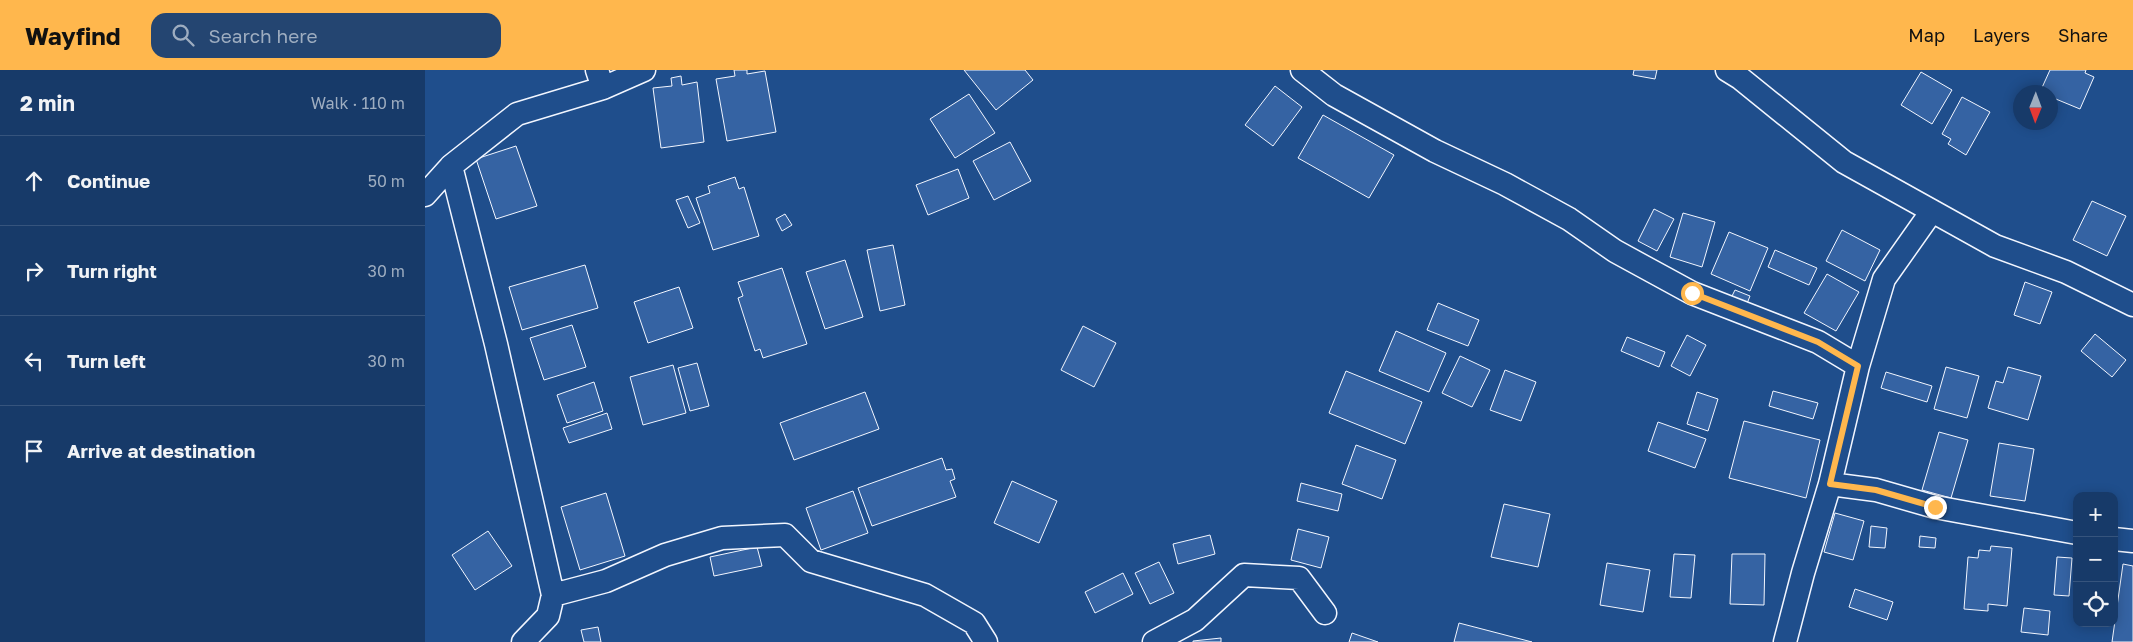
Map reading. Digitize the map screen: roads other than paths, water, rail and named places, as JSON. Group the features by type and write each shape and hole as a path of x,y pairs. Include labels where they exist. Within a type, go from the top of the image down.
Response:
{"street":[{"path":"425,195 451,166 517,114 600,79 644,70"},
{"path":"1301,70 1334,95 1435,151 1505,184 1569,219 1615,251 1692,293 1818,342 1858,366"},
{"path":"1740,74 1844,162 1995,246 2066,272 2133,306"},
{"path":"451,166 496,344 553,595 552,606 548,616 523,642"},
{"path":"1785,642 1803,573 1830,484 1858,366 1884,279 1932,211"},
{"path":"1830,484 1876,490 1944,509 2073,532"},
{"path":"553,595 606,581 665,555 722,538 785,535 811,561 925,596 974,623 986,642"},
{"path":"2118,539 2133,541"},
{"path":"1154,642 1195,620 1243,575 1299,578 1325,613"}]}
